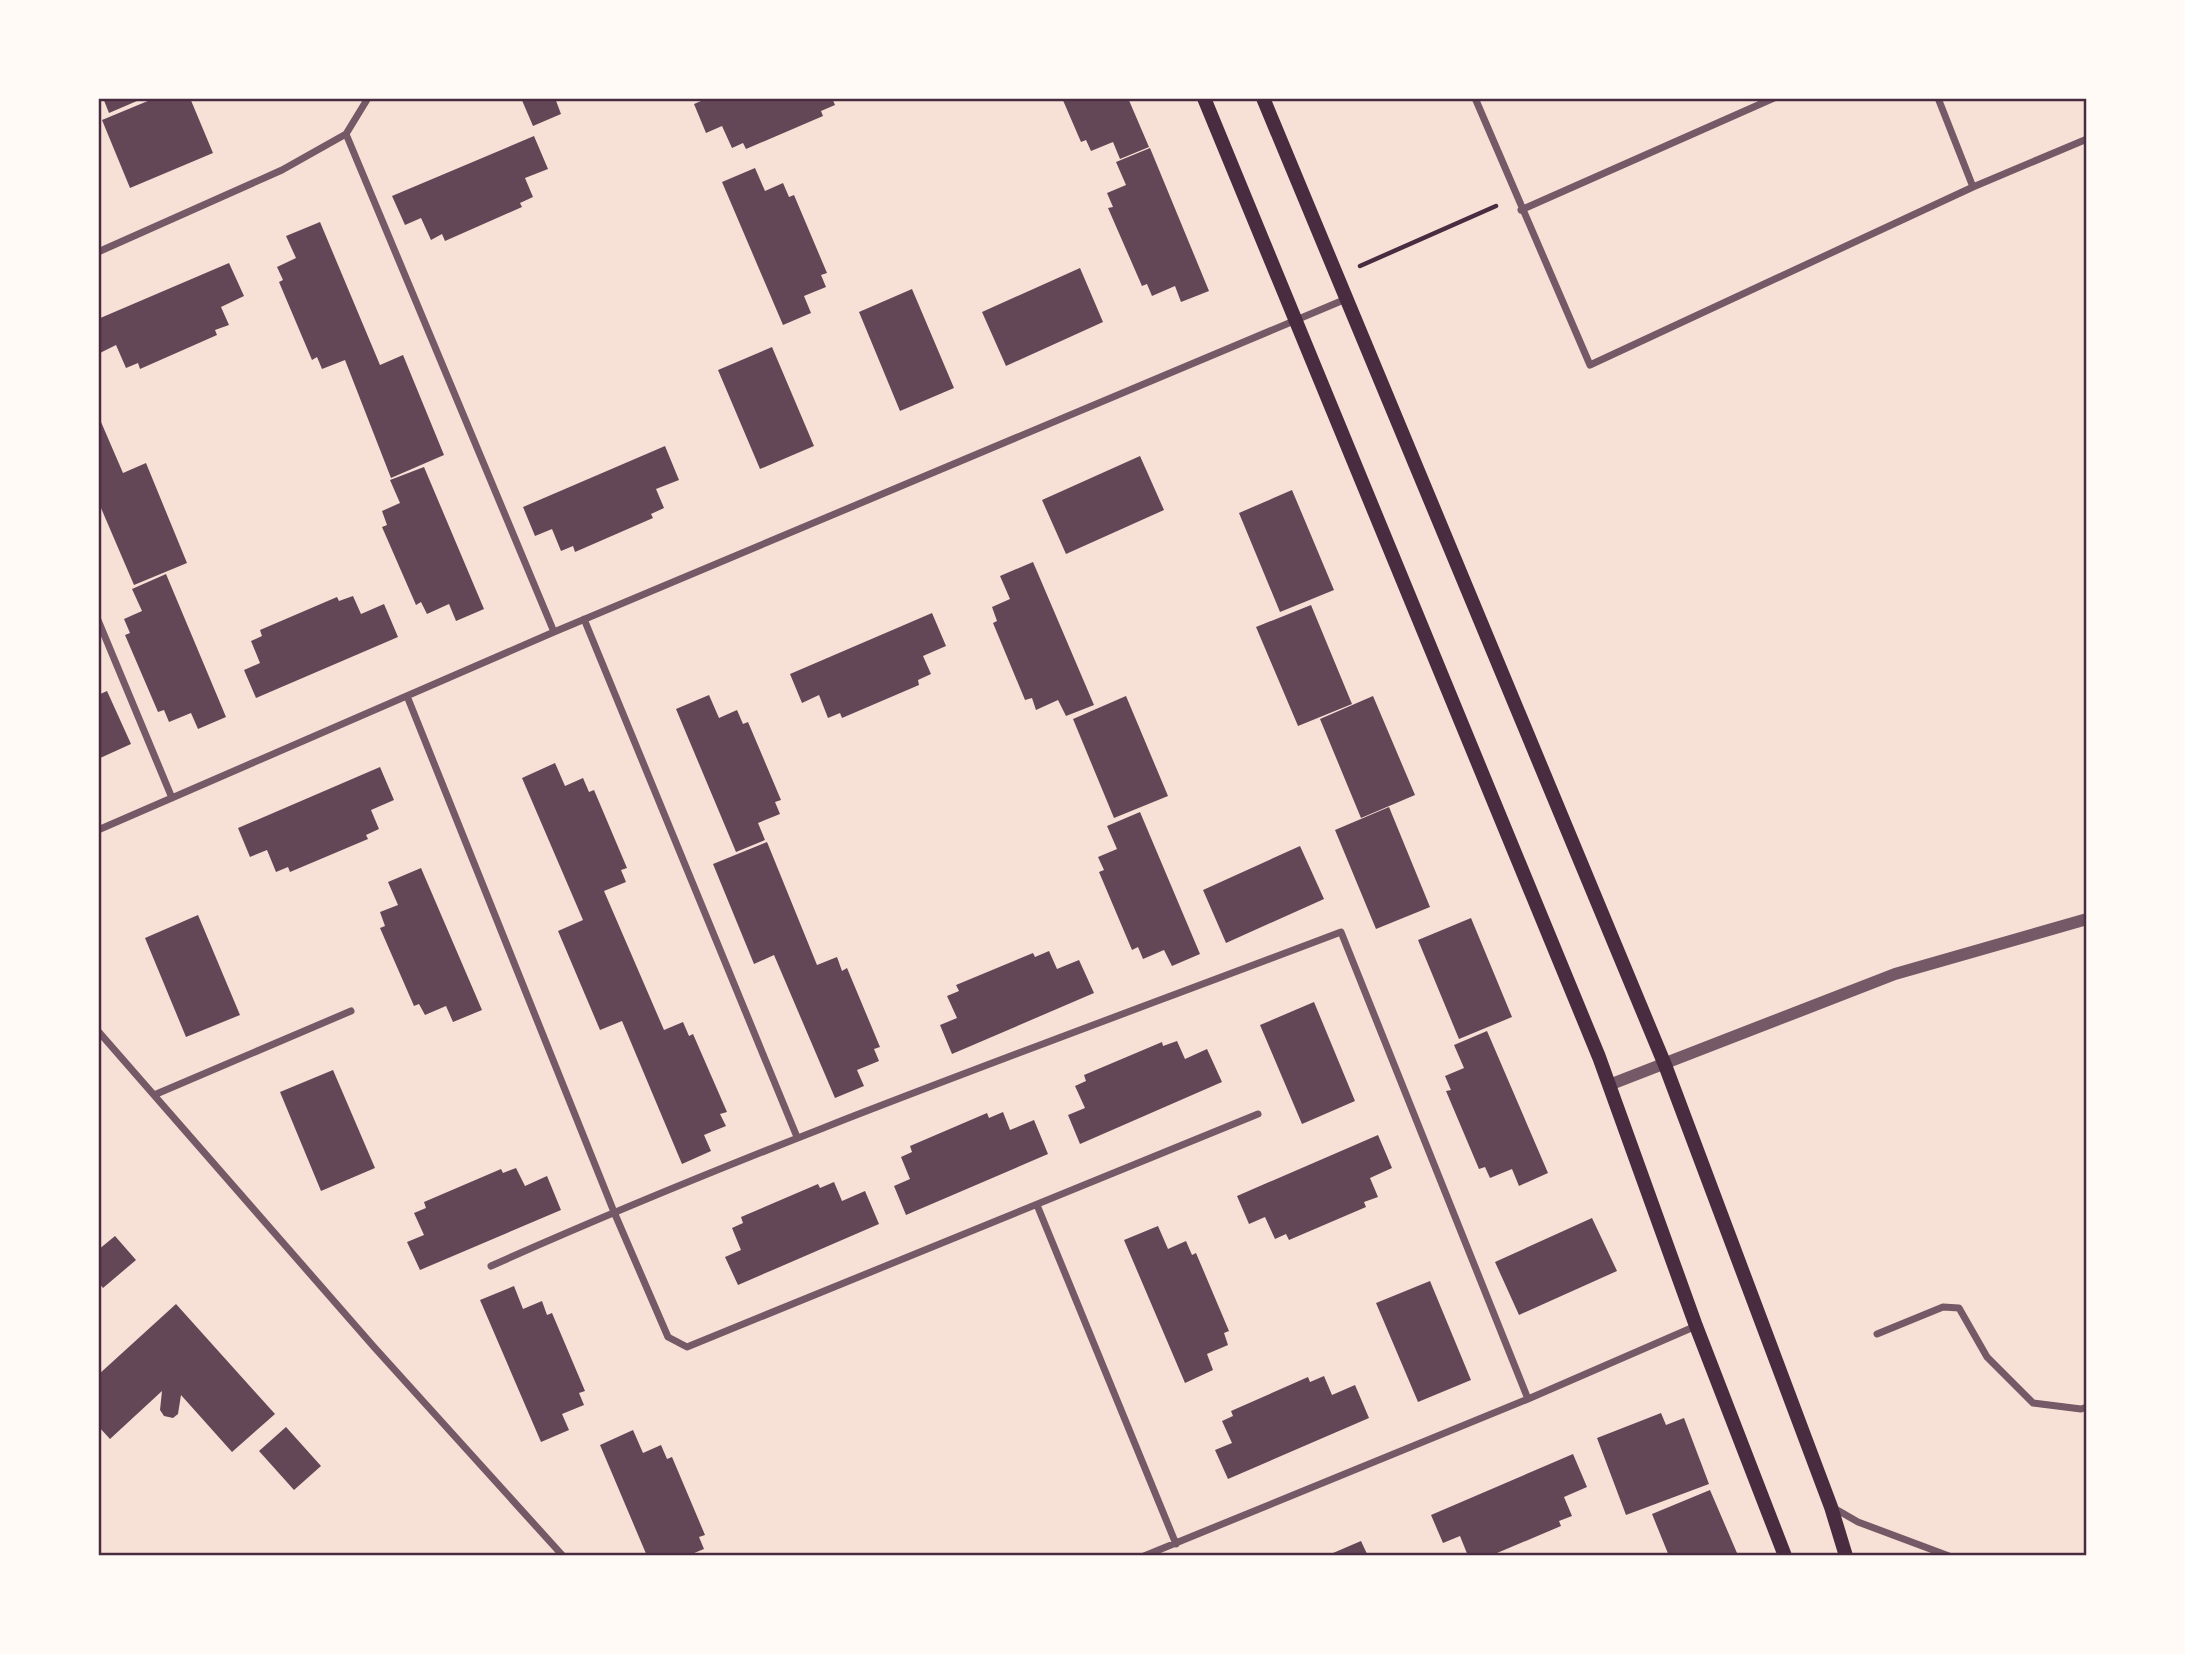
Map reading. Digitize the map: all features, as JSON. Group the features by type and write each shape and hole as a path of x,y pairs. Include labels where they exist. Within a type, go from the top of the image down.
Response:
{"main road":[{"path":"1204,98 1609,1085 1696,1326 1785,1556"},
{"path":"1263,98 1665,1065 1831,1507 1846,1556"}],"street":[{"path":"98,252 282,170 346,134 368,98"},
{"path":"1475,98 1590,365 1973,187 2087,139"},
{"path":"1521,210 1774,98"},
{"path":"1937,98 1973,187"},
{"path":"346,134 554,632"},
{"path":"98,830 584,619 1346,299"},
{"path":"584,619 797,1137"},
{"path":"98,620 173,798"},
{"path":"407,696 614,1212 668,1337 687,1347 1258,1114"},
{"path":"1609,1085 1895,974 2087,919"},
{"path":"491,1266 797,1137 1341,932 1528,1399"},
{"path":"154,1096 351,1012"},
{"path":"98,1031 563,1556"},
{"path":"1037,1205 1175,1544"},
{"path":"1877,1334 1943,1307 1959,1308 1987,1356 2033,1403 2081,1409 2087,1407"},
{"path":"1144,1556 1528,1399 1696,1326"},
{"path":"1831,1507 1858,1522 1949,1556"}],"path":[{"path":"1383,256 1516,197"}],"building":[{"path":"103,98 144,98 109,113"},
{"path":"155,98 190,98 213,153 130,188 102,120"},
{"path":"521,98 555,98 561,114 533,126"},
{"path":"708,98 832,98 835,105 821,111 823,116 746,149 743,143 732,148 722,126 706,133 694,104"},
{"path":"1062,98 1128,98 1149,147 1120,159 1113,142 1091,151 1086,140 1081,142"},
{"path":"534,136 548,169 525,178 533,197 520,203 522,207 445,241 442,234 431,240 421,218 405,225 392,196"},
{"path":"1150,148 1209,291 1181,302 1175,286 1152,296 1147,284 1142,286 1108,208 1113,207 1107,193 1126,185 1116,162"},
{"path":"755,168 765,191 783,183 789,197 794,195 827,273 821,275 826,287 804,296 811,313 783,325 722,182"},
{"path":"320,222 380,365 403,355 444,455 391,478 345,360 322,369 317,357 312,360 279,282 283,280 277,267 296,258 286,236"},
{"path":"229,263 244,296 221,307 229,325 215,330 217,335 140,369 138,363 126,368 116,345 100,353 98,319"},
{"path":"1080,268 1103,322 1006,366 982,312"},
{"path":"912,289 954,388 900,411 859,312"},
{"path":"772,347 814,446 760,469 718,370"},
{"path":"98,415 123,473 146,463 187,563 134,585 98,501"},
{"path":"665,446 679,480 656,489 664,508 651,514 653,518 575,552 573,546 561,551 552,529 535,536 523,507"},
{"path":"1140,456 1164,510 1066,554 1042,500"},
{"path":"424,467 484,609 456,621 449,604 427,614 421,602 416,605 382,527 387,525 382,511 400,503 390,480"},
{"path":"1292,490 1334,590 1280,612 1239,513"},
{"path":"1033,562 1094,705 1066,716 1058,700 1036,710 1032,698 1025,700 993,623 997,621 992,607 1010,599 1000,576"},
{"path":"166,574 226,717 198,729 191,713 169,722 164,710 158,712 125,635 130,633 124,619 142,611 132,589"},
{"path":"353,596 361,614 384,604 398,637 256,698 244,670 260,663 251,641 262,636 260,630 337,597 339,601"},
{"path":"1311,605 1352,704 1298,726 1256,627"},
{"path":"932,613 946,646 923,656 931,674 918,680 919,685 842,718 840,713 828,718 819,695 802,703 790,674"},
{"path":"107,691 131,744 98,759 98,695"},
{"path":"709,695 719,718 737,710 743,724 748,722 781,800 775,802 780,814 758,823 765,840 736,852 676,709"},
{"path":"1126,696 1168,796 1114,818 1073,719"},
{"path":"1373,696 1415,795 1361,818 1320,719"},
{"path":"555,763 565,786 583,778 589,792 594,790 627,868 621,870 626,882 604,891 664,1030 683,1022 689,1036 693,1034 727,1112 720,1114 726,1126 704,1135 711,1151 682,1164 622,1021 600,1030 558,931 583,920 522,778"},
{"path":"380,767 394,800 371,810 379,829 366,835 368,839 290,872 288,867 276,872 267,850 250,857 238,828"},
{"path":"1389,807 1430,907 1376,929 1335,830"},
{"path":"1140,812 1200,954 1172,966 1164,950 1143,959 1138,947 1132,950 1099,872 1104,870 1098,857 1117,849 1107,826"},
{"path":"767,842 817,965 837,957 842,971 847,968 880,1047 874,1049 879,1061 857,1070 864,1086 835,1098 774,955 754,964 713,864"},
{"path":"1300,846 1324,899 1226,943 1203,890"},
{"path":"421,868 482,1010 453,1022 446,1006 425,1015 419,1004 414,1006 380,928 385,926 380,912 398,905 388,882"},
{"path":"198,915 240,1015 186,1037 145,938"},
{"path":"1471,918 1512,1017 1459,1039 1418,940"},
{"path":"1049,951 1057,969 1079,960 1094,993 952,1054 940,1025 957,1018 947,996 959,991 956,985 1033,953 1035,957"},
{"path":"1314,1002 1355,1101 1302,1124 1260,1025"},
{"path":"1487,1031 1548,1173 1519,1186 1512,1169 1490,1178 1485,1167 1479,1169 1446,1091 1451,1090 1445,1076 1464,1068 1454,1045"},
{"path":"1177,1041 1185,1059 1207,1049 1222,1082 1080,1144 1068,1115 1085,1108 1075,1086 1086,1081 1084,1075 1162,1042 1163,1046"},
{"path":"333,1070 375,1168 321,1191 280,1092"},
{"path":"1003,1112 1010,1130 1034,1120 1048,1154 906,1215 894,1186 910,1179 901,1157 912,1152 910,1146 987,1113 989,1118"},
{"path":"1378,1135 1392,1168 1370,1178 1378,1197 1364,1202 1366,1207 1289,1240 1286,1234 1275,1239 1265,1217 1249,1224 1237,1196"},
{"path":"516,1168 525,1186 547,1176 561,1210 420,1270 407,1242 424,1235 414,1213 426,1208 424,1202 501,1169 503,1173"},
{"path":"834,1182 842,1201 865,1191 879,1224 738,1285 725,1257 741,1250 732,1228 743,1223 741,1217 818,1184 820,1188"},
{"path":"1592,1218 1617,1271 1519,1315 1495,1262"},
{"path":"1158,1226 1168,1249 1186,1241 1192,1255 1196,1253 1229,1331 1224,1333 1228,1345 1207,1354 1213,1370 1185,1383 1124,1240"},
{"path":"115,1236 136,1260 103,1288 98,1282 98,1250"},
{"path":"1430,1281 1471,1380 1418,1402 1376,1303"},
{"path":"514,1286 523,1309 542,1301 547,1315 552,1313 585,1391 579,1393 584,1405 562,1414 569,1430 541,1442 480,1300"},
{"path":"176,1304 275,1414 232,1452 181,1395 178,1414 173,1418 164,1416 160,1410 162,1391 110,1439 98,1426 98,1375"},
{"path":"1324,1376 1332,1395 1355,1385 1369,1418 1228,1479 1215,1450 1232,1443 1222,1421 1233,1416 1231,1411 1308,1377 1310,1382"},
{"path":"1661,1413 1666,1425 1684,1418 1709,1484 1626,1515 1597,1438"},
{"path":"286,1427 321,1466 294,1490 259,1451"},
{"path":"633,1430 643,1453 661,1445 667,1459 672,1457 705,1535 699,1537 704,1549 687,1556 647,1556 600,1445"},
{"path":"1573,1454 1587,1487 1564,1497 1572,1516 1559,1521 1561,1526 1490,1556 1481,1553 1468,1556 1460,1536 1443,1543 1431,1515"},
{"path":"1710,1490 1737,1553 1669,1556 1652,1514"},
{"path":"1361,1541 1368,1556 1326,1556"}]}
